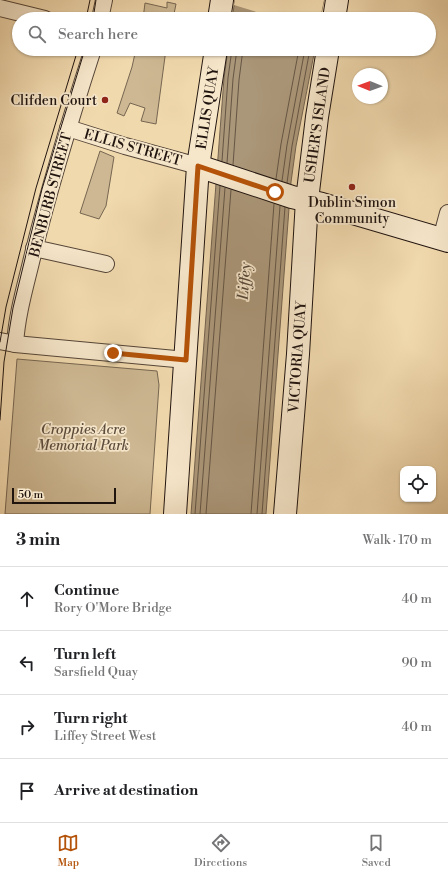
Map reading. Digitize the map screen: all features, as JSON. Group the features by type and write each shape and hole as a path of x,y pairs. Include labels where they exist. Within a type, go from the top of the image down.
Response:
{"main road":[{"path":"220,12 222,0"},
{"path":"335,12 337,0"},
{"name":"ELLIS QUAY","path":"175,514 186,360 206,169 215,56"},
{"name":"USHER'S ISLAND","path":"299,199 316,124 327,56"},
{"path":"206,169 299,199 322,204 444,240"},
{"name":"VICTORIA QUAY","path":"285,514 298,354 299,199"}],"street":[{"path":"101,12 104,0"},
{"path":"0,8 17,12"},
{"name":"BENBURB STREET","path":"7,342 18,317 48,196 91,56"},
{"name":"ELLIS STREET","path":"68,128 206,169"},
{"path":"444,240 448,213"},
{"path":"34,248 106,264"},
{"path":"7,342 186,360"}],"green space":[{"path":"167,2 176,4 174,12 144,12 145,3 167,8"},
{"path":"134,56 165,56 156,124 141,121 145,108 130,103 124,116 117,113"},
{"path":"100,151 114,157 106,206 99,219 80,213"},
{"name":"Croppies Acre Memorial Park","path":"17,359 157,371 159,385 150,514 5,514"}],"water":[{"path":"235,0 324,0 321,12 233,12"},
{"name":"Liffey","path":"227,56 314,56 296,146 291,182 266,514 191,514 224,78"}],"pier":[{"path":"235,0 324,0 321,12 257,12 234,5"}],"tram line":[{"path":"87,12 90,0"},
{"path":"94,12 96,0"},
{"path":"0,342 6,307 36,188 76,56"},
{"path":"0,420 4,362 13,308 42,189 83,56"}],"place":[{"name":"Clifden Court","path":"105,100"},
{"name":"Dublin Simon Community","path":"352,187"}],"route":[{"path":"113,353 186,360 198,188 198,166 275,192"}]}
